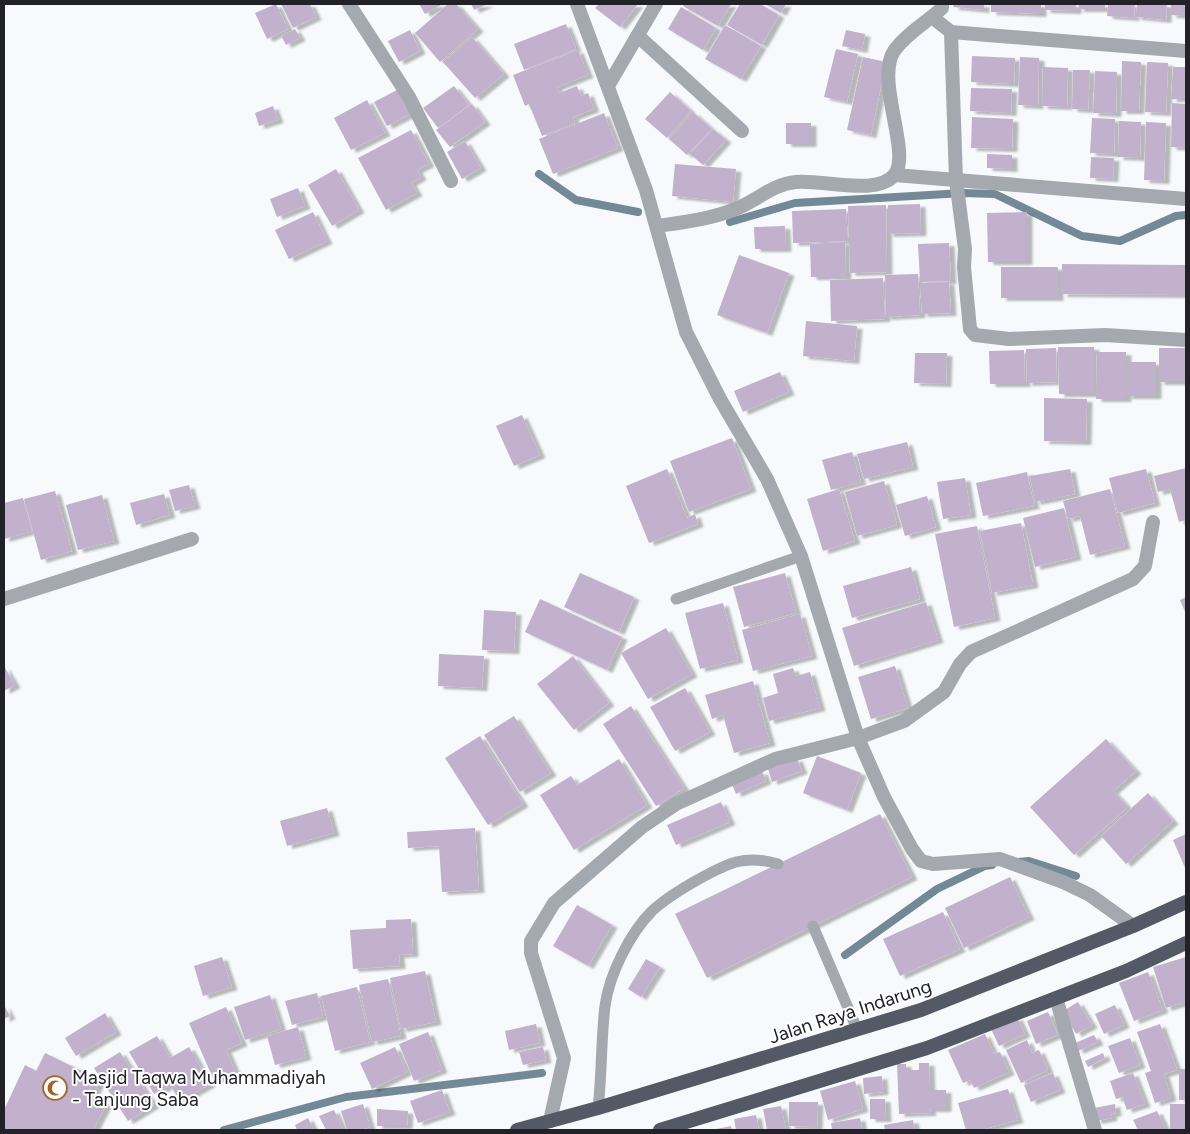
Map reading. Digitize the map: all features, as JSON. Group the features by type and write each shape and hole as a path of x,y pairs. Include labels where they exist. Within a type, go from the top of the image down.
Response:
{"highway":[{"name":"Jalan Raya Indarung","path":"517,1130 598,1108 921,1010 1134,926 1186,902"},
{"path":"660,1130 927,1048 1126,971 1186,944"}],"street":[{"path":"349,4 409,97 451,181"},
{"path":"577,4 657,226 686,332 720,399 767,479 801,556 858,738 884,797 912,849 921,861 933,864 1000,859 1090,895 1134,926"},
{"path":"608,86 656,4"},
{"path":"657,226 694,221 717,215 740,207 775,186 782,184 797,181 860,186 882,183 895,174 900,161 892,114 889,73 893,53 942,8 942,4"},
{"path":"932,17 951,32 1186,51"},
{"path":"951,32 956,183 965,249 968,325 975,335 1010,339 1105,335 1186,340"},
{"path":"638,36 742,131"},
{"path":"895,174 956,183 1186,199"},
{"path":"550,1121 564,1055 531,953 531,940 554,903 642,827 676,804 775,759 858,738 904,721 944,692 960,664 971,652 1133,579 1145,566 1153,522"},
{"path":"4,600 192,539"},
{"path":"1056,998 1095,1130"}],"lane":[{"path":"676,599 801,556"},
{"path":"598,1108 605,1004 617,967 630,941 652,912 679,891 714,871 742,859 762,859 778,864"},
{"path":"813,926 857,1029"}],"building":[{"path":"276,4 288,29 267,39 255,13"},
{"path":"281,4 310,4 316,17 293,28"},
{"path":"419,4 443,4 425,14"},
{"path":"448,4 456,4 478,29 440,62 415,33"},
{"path":"471,4 488,4 474,10"},
{"path":"599,4 638,4 620,27 595,8"},
{"path":"684,4 731,4 718,26 683,6"},
{"path":"740,4 760,4 779,15 762,45 727,25"},
{"path":"765,4 786,4 781,13"},
{"path":"954,4 984,4 984,10 953,7"},
{"path":"991,4 1041,4 1041,14 991,12"},
{"path":"1045,4 1076,4 1076,11 1045,10"},
{"path":"1079,4 1105,4 1105,9 1078,9"},
{"path":"1108,4 1135,4 1134,18 1107,16"},
{"path":"1137,4 1167,4 1166,20 1136,17"},
{"path":"1171,4 1186,4 1186,16 1171,15"},
{"path":"681,7 716,28 703,50 668,29"},
{"path":"566,24 576,49 524,70 514,44"},
{"path":"725,25 761,46 741,79 705,59"},
{"path":"295,29 300,38 286,45 281,36"},
{"path":"410,30 420,51 399,62 388,41"},
{"path":"846,30 865,34 862,50 842,46"},
{"path":"472,37 504,74 475,98 443,62"},
{"path":"836,49 858,54 847,102 824,97"},
{"path":"578,50 588,75 557,87 559,93 577,86 581,96 588,93 594,109 573,117 575,123 542,136 529,104 525,106 513,75"},
{"path":"972,56 1015,58 1014,84 971,82"},
{"path":"863,57 886,62 871,135 847,130"},
{"path":"1020,57 1039,58 1038,106 1018,105"},
{"path":"1122,61 1141,62 1139,111 1121,111"},
{"path":"1147,62 1168,63 1166,113 1145,112"},
{"path":"1043,67 1068,68 1067,107 1042,106"},
{"path":"1173,67 1186,67 1186,99 1171,99"},
{"path":"1073,70 1090,70 1088,110 1072,109"},
{"path":"1095,71 1117,72 1116,114 1093,113"},
{"path":"454,86 469,105 438,128 423,108"},
{"path":"971,88 1012,89 1011,113 970,111"},
{"path":"399,89 412,113 387,126 374,102"},
{"path":"670,92 691,111 667,138 645,119"},
{"path":"367,100 385,133 351,150 334,118"},
{"path":"1172,103 1186,104 1186,148 1171,147"},
{"path":"472,104 485,122 450,147 436,130"},
{"path":"273,106 278,120 259,126 255,113"},
{"path":"693,112 712,129 687,155 669,139"},
{"path":"604,113 618,148 553,174 539,139"},
{"path":"972,117 1013,119 1012,149 971,148"},
{"path":"1092,118 1115,119 1114,154 1090,153"},
{"path":"1119,121 1141,122 1140,158 1118,157"},
{"path":"1146,122 1166,123 1164,181 1144,180"},
{"path":"786,123 811,123 811,144 786,144"},
{"path":"713,129 726,140 703,165 690,154"},
{"path":"411,130 429,164 417,170 421,177 411,183 417,193 386,210 358,158"},
{"path":"465,141 481,168 462,179 447,152"},
{"path":"987,154 1012,155 1012,169 987,168"},
{"path":"1091,157 1114,158 1113,179 1090,178"},
{"path":"675,164 736,169 733,202 672,196"},
{"path":"336,169 359,210 332,226 308,185"},
{"path":"298,188 305,206 277,217 270,199"},
{"path":"920,204 921,233 888,234 888,205"},
{"path":"886,205 887,272 850,273 848,206"},
{"path":"846,209 848,241 793,243 792,211"},
{"path":"313,212 327,241 289,259 275,230"},
{"path":"1027,212 1027,262 988,262 987,213"},
{"path":"785,226 786,249 755,249 754,227"},
{"path":"845,242 846,277 811,277 810,244"},
{"path":"949,243 951,281 920,282 918,244"},
{"path":"739,255 789,273 767,333 717,315"},
{"path":"1062,264 1186,265 1186,295 1062,294"},
{"path":"1001,267 1058,267 1058,298 1001,298"},
{"path":"918,274 920,315 886,317 885,275"},
{"path":"883,278 885,319 831,321 830,280"},
{"path":"949,282 951,313 922,314 920,283"},
{"path":"806,321 857,326 854,361 803,356"},
{"path":"1058,347 1094,347 1094,394 1059,394"},
{"path":"1056,348 1057,382 1027,383 1026,349"},
{"path":"1159,348 1186,348 1186,382 1159,382"},
{"path":"1024,350 1025,384 990,384 989,351"},
{"path":"1097,352 1126,352 1126,399 1096,399"},
{"path":"915,353 947,353 946,384 914,383"},
{"path":"1127,362 1156,362 1156,396 1127,396"},
{"path":"780,372 789,392 743,412 734,391"},
{"path":"1044,398 1087,399 1086,442 1044,441"},
{"path":"522,415 540,455 514,466 496,426"},
{"path":"732,438 751,489 689,512 670,461"},
{"path":"907,442 913,467 864,479 857,454"},
{"path":"852,452 861,482 831,490 822,460"},
{"path":"1186,468 1186,520 1179,522 1170,489 1158,492 1154,476"},
{"path":"667,469 687,518 695,514 698,524 649,543 626,486"},
{"path":"1070,469 1075,494 1035,502 1030,476"},
{"path":"1146,469 1155,503 1118,513 1109,478"},
{"path":"1027,472 1034,506 983,516 976,483"},
{"path":"965,478 971,515 943,519 937,482"},
{"path":"884,481 897,525 857,536 845,492"},
{"path":"189,485 195,506 175,511 169,490"},
{"path":"839,489 855,541 823,551 807,499"},
{"path":"1110,489 1125,546 1090,555 1080,516 1068,519 1063,501"},
{"path":"55,491 72,551 41,560 24,499"},
{"path":"164,494 170,515 136,525 130,503"},
{"path":"102,495 114,541 78,550 66,505"},
{"path":"927,496 936,527 905,536 896,505"},
{"path":"23,498 32,531 4,539 4,503"},
{"path":"1064,508 1076,557 1035,567 1023,518"},
{"path":"1021,523 1033,585 992,593 980,531"},
{"path":"977,526 995,618 954,627 935,534"},
{"path":"911,567 920,599 852,618 843,586"},
{"path":"580,573 634,597 619,632 564,607"},
{"path":"785,573 796,613 744,627 733,587"},
{"path":"1186,597 1186,614 1180,600"},
{"path":"540,599 622,637 607,670 525,632"},
{"path":"926,602 938,640 854,666 842,628"},
{"path":"723,603 738,660 700,669 685,613"},
{"path":"484,610 516,612 514,651 482,650"},
{"path":"800,614 812,656 753,671 742,630"},
{"path":"666,628 692,674 648,699 621,653"},
{"path":"439,654 484,656 482,688 438,686"},
{"path":"573,656 609,703 574,730 537,684"},
{"path":"4,666 15,685 4,691"},
{"path":"895,666 908,708 871,719 858,677"},
{"path":"793,668 796,676 810,672 820,708 769,721 763,698 778,693 773,674"},
{"path":"753,681 770,743 734,753 723,715 712,719 705,695"},
{"path":"685,688 710,732 675,751 650,707"},
{"path":"631,706 684,788 656,806 603,724"},
{"path":"514,716 551,773 520,792 484,735"},
{"path":"480,736 523,804 488,825 445,758"},
{"path":"1106,739 1136,771 1113,791 1128,807 1074,855 1030,807"},
{"path":"817,756 861,773 847,810 803,793"},
{"path":"797,758 802,771 772,782 768,769"},
{"path":"619,759 647,805 574,850 540,795 571,776 577,785"},
{"path":"762,771 766,781 736,794 732,784"},
{"path":"1148,793 1173,821 1126,864 1101,836"},
{"path":"721,802 730,822 676,845 667,825"},
{"path":"327,808 334,833 287,846 280,821"},
{"path":"880,814 912,877 707,978 675,914"},
{"path":"475,828 479,890 442,892 439,846 408,848 407,832"},
{"path":"1186,834 1186,870 1173,840"},
{"path":"1010,877 1029,917 964,948 945,908"},
{"path":"577,905 612,925 588,966 553,946"},
{"path":"943,912 960,949 900,976 883,939"},
{"path":"411,919 413,954 399,955 400,966 353,969 350,930 386,928 386,920"},
{"path":"222,957 232,987 203,996 194,966"},
{"path":"1186,957 1186,1002 1166,1008 1153,967"},
{"path":"646,959 660,967 641,997 628,989"},
{"path":"425,971 436,1022 401,1029 390,978"},
{"path":"1148,972 1163,1010 1134,1021 1119,983"},
{"path":"388,979 401,1036 372,1042 359,985"},
{"path":"357,987 370,1042 335,1051 321,996"},
{"path":"317,993 323,1017 292,1025 285,1001"},
{"path":"270,995 281,1029 245,1040 234,1007"},
{"path":"1078,1002 1092,1025 1076,1034 1063,1011"},
{"path":"4,1005 10,1016 4,1019"},
{"path":"1115,1005 1124,1025 1104,1034 1095,1014"},
{"path":"226,1007 242,1043 226,1050 235,1071 214,1081 189,1023"},
{"path":"1048,1012 1058,1035 1036,1044 1027,1021"},
{"path":"105,1013 116,1032 76,1056 65,1038"},
{"path":"1017,1017 1025,1034 999,1046 991,1029"},
{"path":"536,1024 540,1043 509,1050 505,1031"},
{"path":"1160,1024 1177,1070 1164,1074 1171,1098 1155,1103 1145,1073 1151,1071 1137,1032"},
{"path":"298,1027 306,1057 275,1065 267,1036"},
{"path":"428,1032 442,1070 414,1081 399,1044"},
{"path":"985,1034 994,1054 1000,1052 1009,1072 974,1088 970,1080 963,1083 948,1050"},
{"path":"1094,1035 1098,1042 1078,1051 1075,1043"},
{"path":"157,1036 170,1058 189,1047 210,1084 180,1101 170,1085 154,1094 129,1052"},
{"path":"1130,1038 1140,1065 1119,1073 1108,1046"},
{"path":"1027,1040 1032,1053 1039,1050 1048,1070 1021,1083 1006,1050"},
{"path":"395,1047 407,1072 372,1089 360,1063"},
{"path":"543,1047 546,1060 523,1065 519,1052"},
{"path":"120,1052 154,1105 128,1121 94,1068"},
{"name":"Masjid Taqwa Muhammadiyah - Tanjung Saba","path":"45,1053 100,1080 93,1095 107,1103 93,1130 4,1130 4,1110 25,1065 36,1071"},
{"path":"1103,1053 1105,1058 1088,1067 1085,1061"},
{"path":"919,1063 929,1063 930,1090 946,1090 946,1109 930,1109 931,1113 899,1114 897,1064 906,1064 906,1070 919,1070"},
{"path":"1179,1069 1186,1069 1186,1100 1179,1100"},
{"path":"1053,1073 1060,1090 1031,1102 1024,1085"},
{"path":"1133,1073 1145,1104 1127,1110 1122,1097 1116,1099 1110,1081"},
{"path":"882,1076 883,1092 864,1094 863,1078"},
{"path":"855,1081 863,1109 828,1120 820,1091"},
{"path":"1008,1089 1018,1120 981,1130 966,1130 958,1103"},
{"path":"442,1090 450,1112 418,1123 410,1101"},
{"path":"870,1099 885,1099 886,1119 870,1119"},
{"path":"789,1102 818,1102 817,1127 789,1126"},
{"path":"363,1104 370,1127 360,1130 347,1130 341,1111"},
{"path":"1115,1104 1116,1113 1111,1114 1112,1118 1096,1121 1094,1108"},
{"path":"1170,1104 1186,1104 1186,1130 1170,1130"},
{"path":"781,1106 786,1130 767,1130 763,1109"},
{"path":"377,1109 408,1111 407,1126 377,1126"},
{"path":"334,1110 343,1130 326,1130 319,1116"},
{"path":"1157,1111 1166,1130 1138,1130 1133,1120"},
{"path":"756,1115 759,1130 736,1130 734,1119"},
{"path":"308,1118 314,1130 297,1130 295,1125"},
{"path":"860,1118 862,1130 832,1130 831,1123"},
{"path":"913,1120 915,1130 885,1130 884,1125"},
{"path":"731,1126 732,1130 716,1130 716,1129"}],"waterway":[{"path":"539,174 576,200 638,212"},
{"path":"730,222 795,203 963,193 995,194 1082,236 1120,241 1176,216 1186,215"},
{"path":"1018,862 1029,861 1076,876"},
{"path":"845,955 937,889 985,866 992,865"},
{"path":"224,1130 346,1097 542,1073"}],"place":[{"name":"Masjid Taqwa Muhammadiyah - Tanjung Saba","path":"55,1088"}]}
